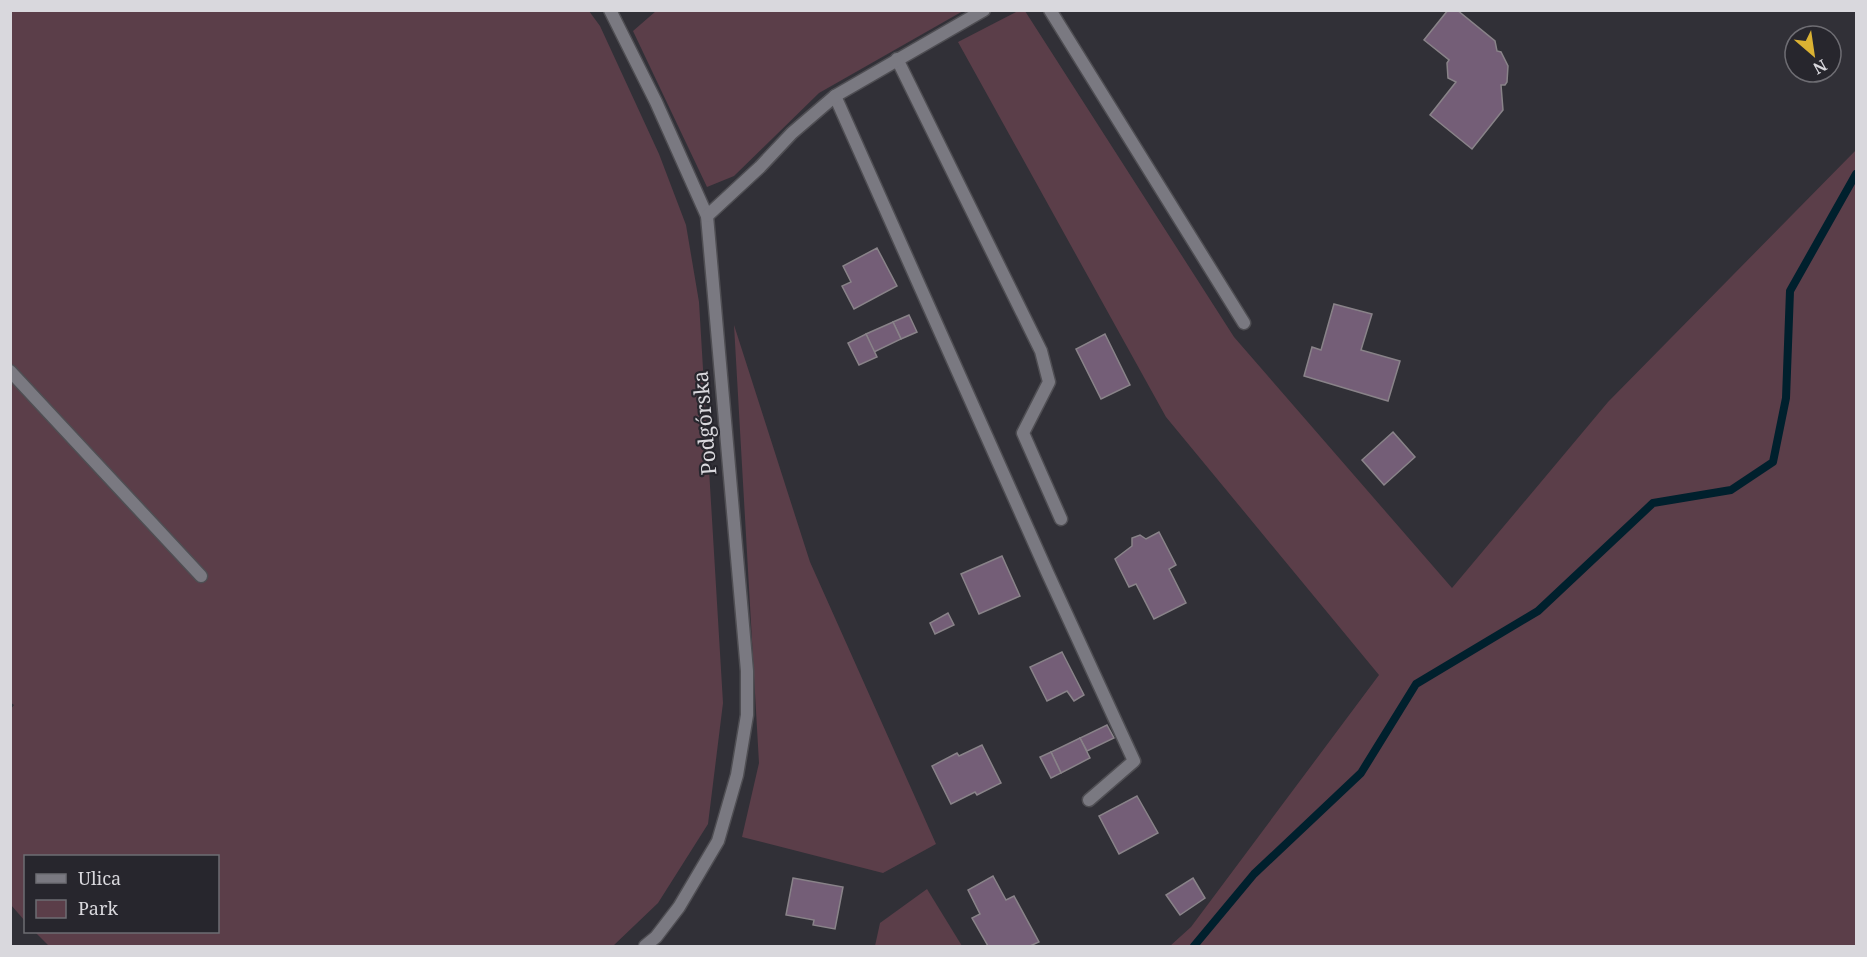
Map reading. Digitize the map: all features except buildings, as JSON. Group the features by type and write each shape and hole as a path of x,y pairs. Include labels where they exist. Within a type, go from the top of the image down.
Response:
{"street":[{"name":"Podgórska","path":"610,10 656,102 707,216 747,671 747,715 737,775 718,841 679,907 656,937 645,946"},
{"path":"707,216 760,167 792,133 834,96 984,10"},
{"path":"1050,10 1244,323"},
{"path":"897,59 1041,351 1049,382 1023,433 1061,519"},
{"path":"834,96 1134,761 1089,801"},
{"path":"10,371 201,576"}],"green space":[{"path":"11,11 589,11 600,26 659,154 686,225 699,302 723,703 708,824 658,903 613,946 49,946 36,933 219,933 219,855 24,855 24,920 11,905 10,710 14,705 10,702"},
{"path":"656,11 963,11 819,93 734,176 707,187 633,31"},
{"path":"1018,11 1025,11 1234,337 1452,588 1608,402 1856,150 1856,946 1170,946 1191,927 1379,675 1166,417 958,42"},
{"path":"734,325 810,562 936,844 883,873 742,837 759,763"},
{"path":"927,889 962,946 875,946 880,923"}],"waterway":[{"path":"1194,946 1254,874 1361,773 1416,684 1538,611 1653,503 1731,490 1773,462 1786,398 1790,291 1856,174"}]}
